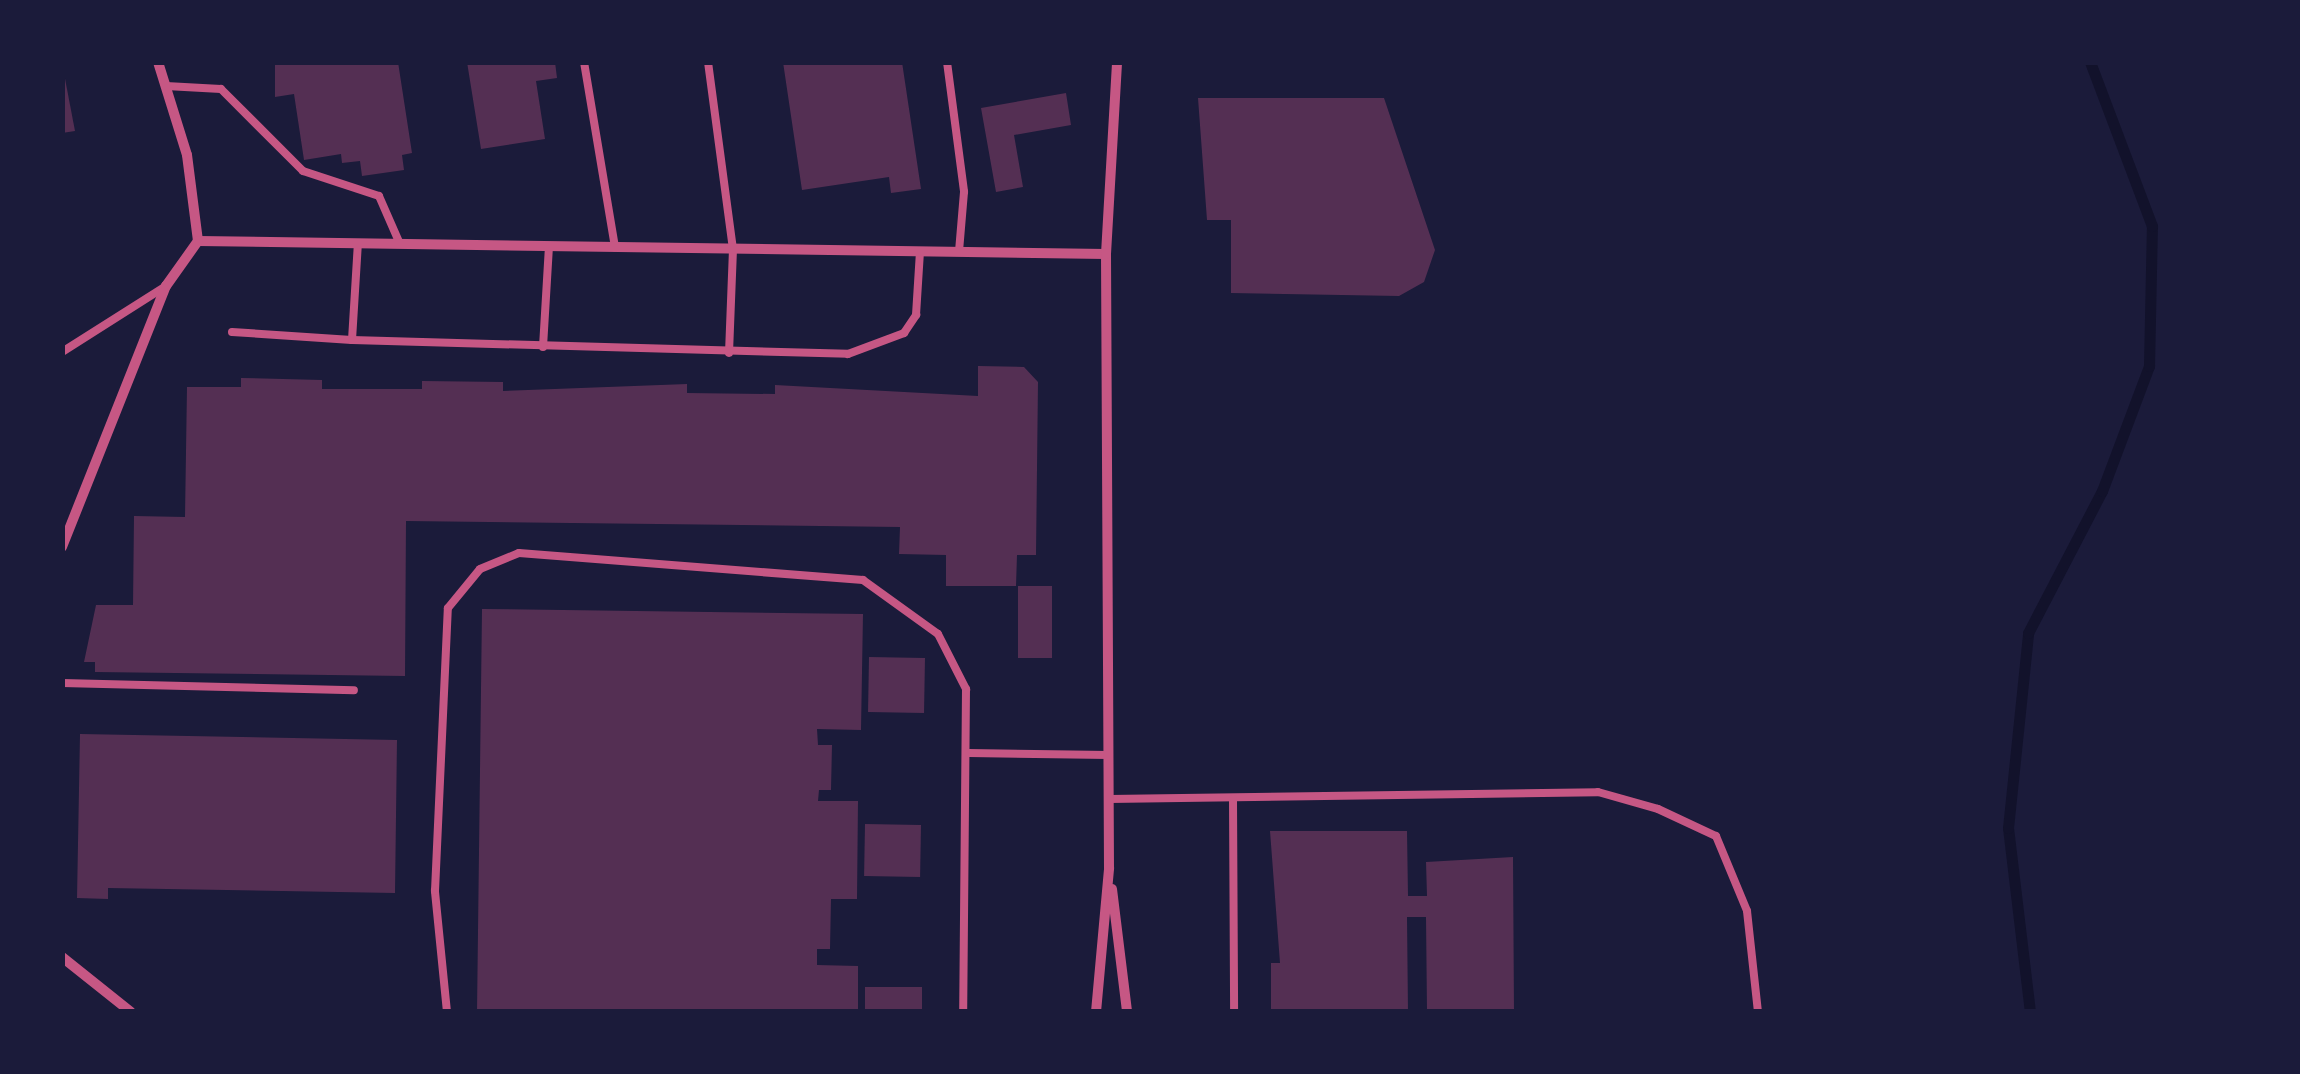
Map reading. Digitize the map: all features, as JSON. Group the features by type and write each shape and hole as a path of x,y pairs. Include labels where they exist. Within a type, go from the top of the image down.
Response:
{"street":[{"path":"62,547 166,286 198,241 187,155 158,62"},
{"path":"1096,1012 1109,868 1106,254 1118,62"},
{"path":"198,241 1106,254"},
{"path":"1109,868 1126,1012"},
{"path":"62,957 131,1012"}],"lane":[{"path":"584,62 615,247"},
{"path":"708,62 733,249 730,352"},
{"path":"948,62 964,192 959,252"},
{"path":"166,86 220,89 303,171 379,196 400,244"},
{"path":"352,340 358,243"},
{"path":"543,347 550,246"},
{"path":"232,332 543,347 848,354 891,344 916,315 920,252"},
{"path":"64,347 166,286"},
{"path":"447,1012 435,891 440,672 448,608 463,584 500,558 747,564 863,580 938,634 966,689 969,754 964,1012"},
{"path":"62,683 354,690"},
{"path":"969,754 1109,756"},
{"path":"1109,799 1598,792 1658,810 1716,836 1747,911 1758,1012"},
{"path":"1233,799 1234,1012"}],"building":[{"path":"275,62 398,62 412,153 402,155 404,170 362,176 360,161 342,163 341,154 304,160 294,94 275,97"},
{"path":"467,62 555,62 557,78 536,81 545,139 481,149"},
{"path":"783,62 902,62 921,189 891,193 889,177 802,190"},
{"path":"62,63 75,131 62,133"},
{"path":"1066,93 1071,125 1014,135 1023,187 996,192 981,108"},
{"path":"1198,98 1384,98 1435,250 1424,282 1399,296 1231,293 1231,220 1207,220"},
{"path":"978,366 1024,367 1038,382 1036,555 1017,555 1016,586 946,586 946,555 899,554 900,527 406,521 405,676 95,672 95,662 84,662 96,605 133,605 134,516 185,517 187,387 241,387 241,378 322,380 322,389 422,389 422,381 503,382 503,391 687,384 687,393 775,394 775,385 978,396"},
{"path":"1018,586 1052,586 1052,658 1018,658"},
{"path":"482,609 863,614 861,730 817,729 818,745 832,745 831,790 819,790 818,801 858,801 857,899 831,899 830,949 817,949 817,965 858,966 858,1012 477,1012"},
{"path":"869,657 925,658 924,713 868,712"},
{"path":"80,734 397,740 395,893 108,888 108,899 77,898"},
{"path":"865,824 921,825 920,877 864,876"},
{"path":"1270,831 1407,831 1408,896 1427,896 1426,862 1513,857 1514,1012 1427,1012 1426,917 1407,917 1408,1012 1271,1012 1271,963 1280,963"},
{"path":"865,987 922,987 922,1012 865,1012"}],"waterway":[{"path":"2030,1012 2008,828 2028,633 2102,491 2149,366 2152,226 2090,62"}]}
